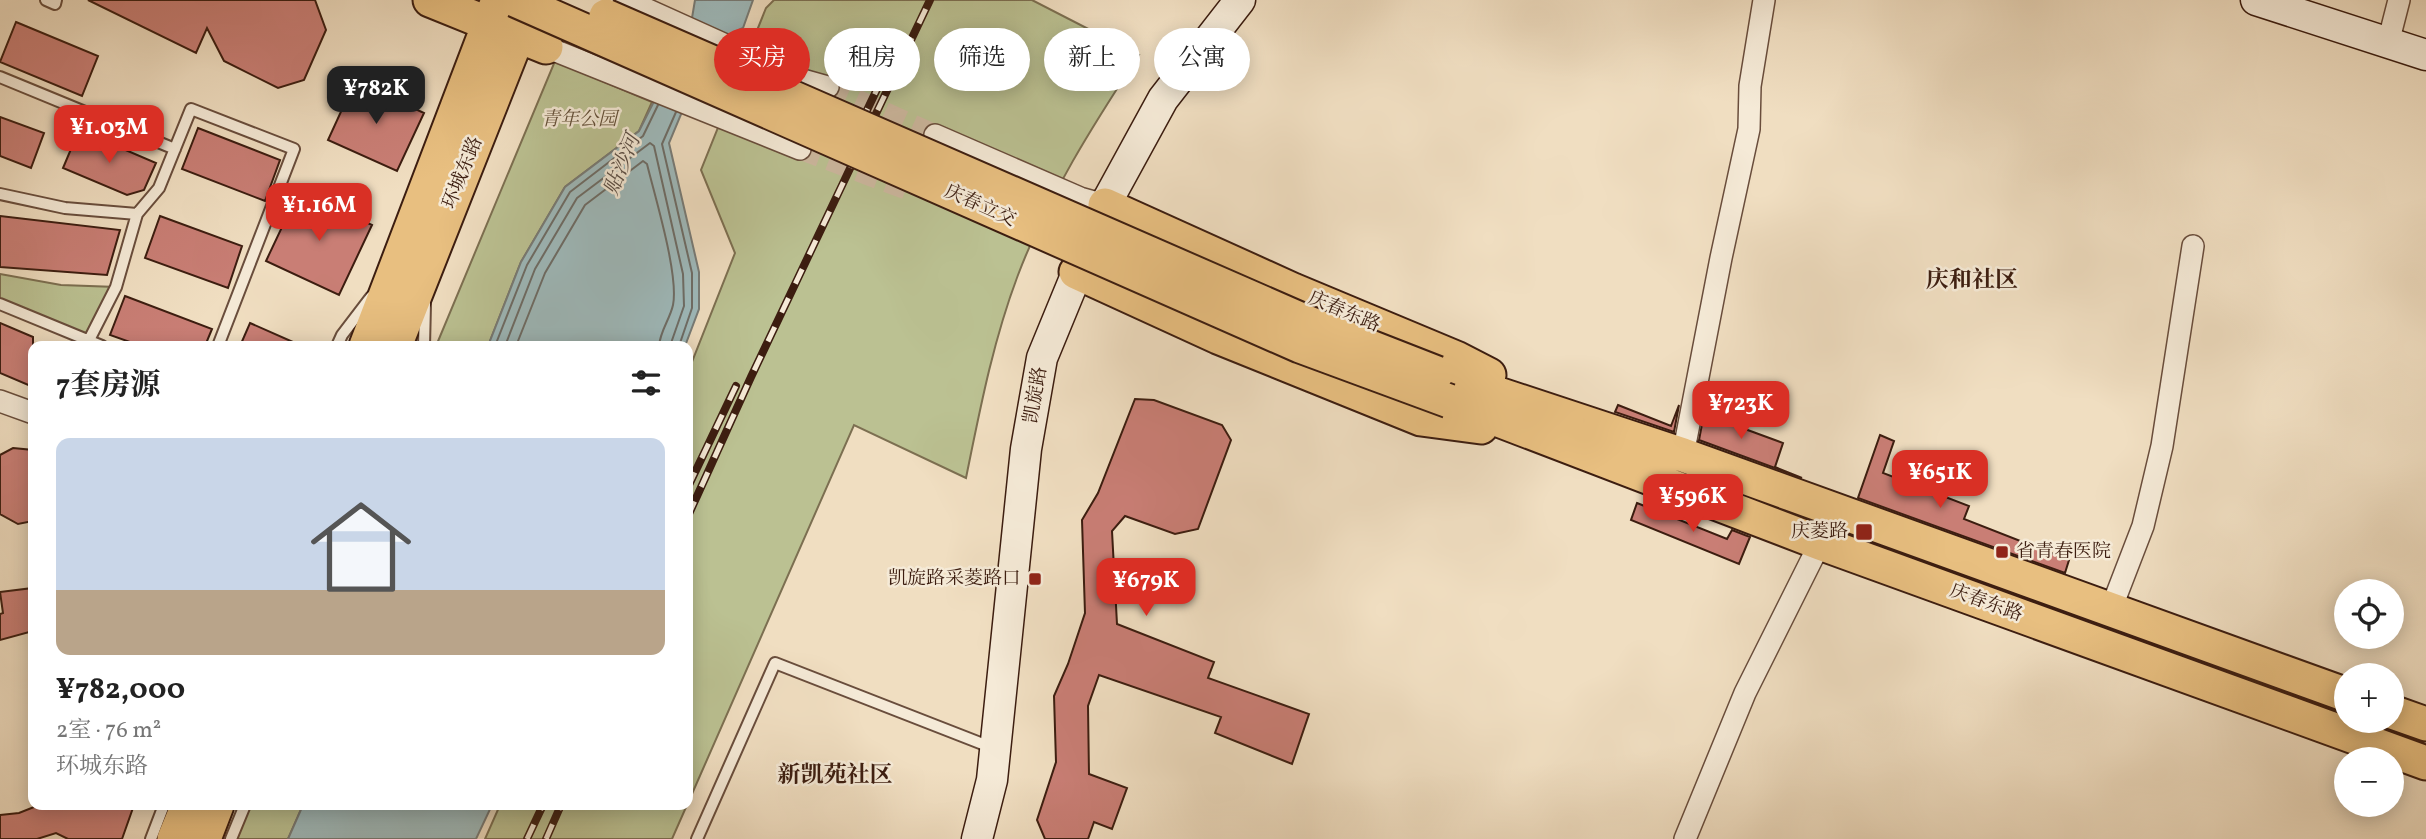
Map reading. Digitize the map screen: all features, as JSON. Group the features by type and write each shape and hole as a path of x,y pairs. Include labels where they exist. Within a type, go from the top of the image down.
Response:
{"main road":[{"path":"430,0 513,27"},
{"name":"庆春立交","path":"515,0 1300,346 1451,390"},
{"name":"环城东路","path":"369,341 414,261 513,27 532,0"},
{"name":"庆春立交","path":"568,0 1309,323 1451,390"},
{"name":"凯旋路","path":"977,839 992,780 1026,449 1042,358 1105,205 1163,99 1240,0"},
{"path":"2256,0 2426,55"},
{"name":"庆春东路","path":"1105,205 1293,290 1456,358 1582,422"},
{"name":"环城东路","path":"396,341 414,261"},
{"name":"庆春东路","path":"1076,272 1218,337 1421,419 1547,439"},
{"name":"庆春东路","path":"1451,390 1582,422 1683,455 2334,690"},
{"name":"庆春东路","path":"1451,390 1547,439 1820,543 2426,763"},
{"path":"2404,716 2426,724"},
{"path":"174,839 186,810"},
{"path":"204,839 215,810"}],"street":[{"path":"626,0 803,80 824,86"},
{"path":"1683,455 1749,129 1750,86 1764,0"},
{"path":"2388,43 2399,0"},
{"path":"513,27 800,149"},
{"path":"935,135 1080,198 1105,205"},
{"path":"911,191 1060,256 1076,272"},
{"path":"2111,609 2143,526 2162,446 2193,246"},
{"path":"1,404 28,412"},
{"path":"1685,839 1745,692 1820,543"}],"lane":[{"path":"46,0 55,4 57,0"},
{"path":"0,77 175,149"},
{"path":"89,341 116,287 137,214 159,188 191,109 294,149 220,341"},
{"path":"0,194 65,208 137,214"},
{"path":"414,261 423,341"},
{"name":"环城东路","path":"339,341 342,335 414,261"},
{"path":"0,304 81,341"},
{"path":"697,839 775,663 996,749"},
{"path":"151,839 162,810"},
{"path":"231,839 243,810"}],"green space":[{"path":"774,0 1032,0 1086,28 1044,28 1044,91 1116,91 1072,162 1043,217 1018,275 994,350 966,478 854,425 693,792 693,359 735,253 701,170 733,91 810,91 810,28 758,28 766,8"},
{"name":"青年公园","path":"555,61 652,102 639,131 565,187 521,262 490,341 438,341"},
{"path":"0,274 61,285 116,287 88,341 0,304"},
{"path":"243,810 301,810 288,839 232,839"},
{"path":"498,810 685,810 672,839 485,839"}],"water":[{"name":"贴沙河","path":"695,0 753,0 743,28 714,28 714,35 669,143 699,272 699,309 687,341 490,341 521,262 565,187 639,131 685,40"},
{"path":"301,810 490,810 476,839 288,839"}],"building":[{"path":"88,0 315,0 326,30 304,80 278,88 224,61 207,28 196,53"},
{"path":"16,22 98,56 82,96 0,62"},
{"path":"355,81 424,113 397,171 328,140"},
{"path":"0,117 44,133 31,168 0,156"},
{"path":"198,128 280,160 265,201 182,169"},
{"path":"79,130 156,163 144,190 127,195 63,168"},
{"path":"299,191 372,225 339,295 266,261"},
{"path":"0,216 120,230 107,275 0,267"},
{"path":"160,216 242,246 228,288 145,258"},
{"path":"125,296 212,329 207,341 127,341 110,335"},
{"path":"0,323 33,337 33,341 28,341 28,385 0,373"},
{"path":"250,323 291,341 242,341"},
{"path":"1135,399 1154,400 1222,425 1231,440 1198,529 1175,534 1125,516 1112,531 1117,624 1214,662 1208,678 1309,714 1292,764 1215,733 1221,717 1099,675 1088,706 1089,774 1127,788 1112,829 1094,822 1088,839 1045,839 1037,820 1056,762 1054,696 1085,613 1082,520 1098,493"},
{"path":"1618,405 1671,426 1679,405 1674,432 1615,412"},
{"path":"1704,414 1783,443 1775,467 1802,478 1699,440"},
{"path":"1880,435 1894,441 1883,473 1969,506 1964,519 2069,560 2065,573 1858,498"},
{"path":"13,448 28,450 28,522 18,524 0,514 0,455"},
{"path":"1637,503 1727,539 1732,530 1750,537 1739,564 1631,520"},
{"path":"28,589 28,632 0,640 0,614 3,613 0,592"},
{"path":"28,809 132,810 122,839 68,839 56,833 37,839 0,839 0,815"}],"tunnel":[{"path":"837,91 935,135"},
{"path":"800,149 906,189"}],"railway":[{"path":"693,505 930,0"},
{"path":"847,152 876,91"},
{"path":"693,476 736,386"},
{"path":"527,839 541,810"},
{"path":"546,839 559,810"}],"place":[{"name":"庆菱路","path":"1864,532"},
{"name":"省青春医院","path":"2002,552"},
{"name":"凯旋路采菱路口","path":"1035,579"}],"district":[{"name":"庆和社区","path":"1972,281"},
{"name":"新凯苑社区","path":"835,776"}]}
